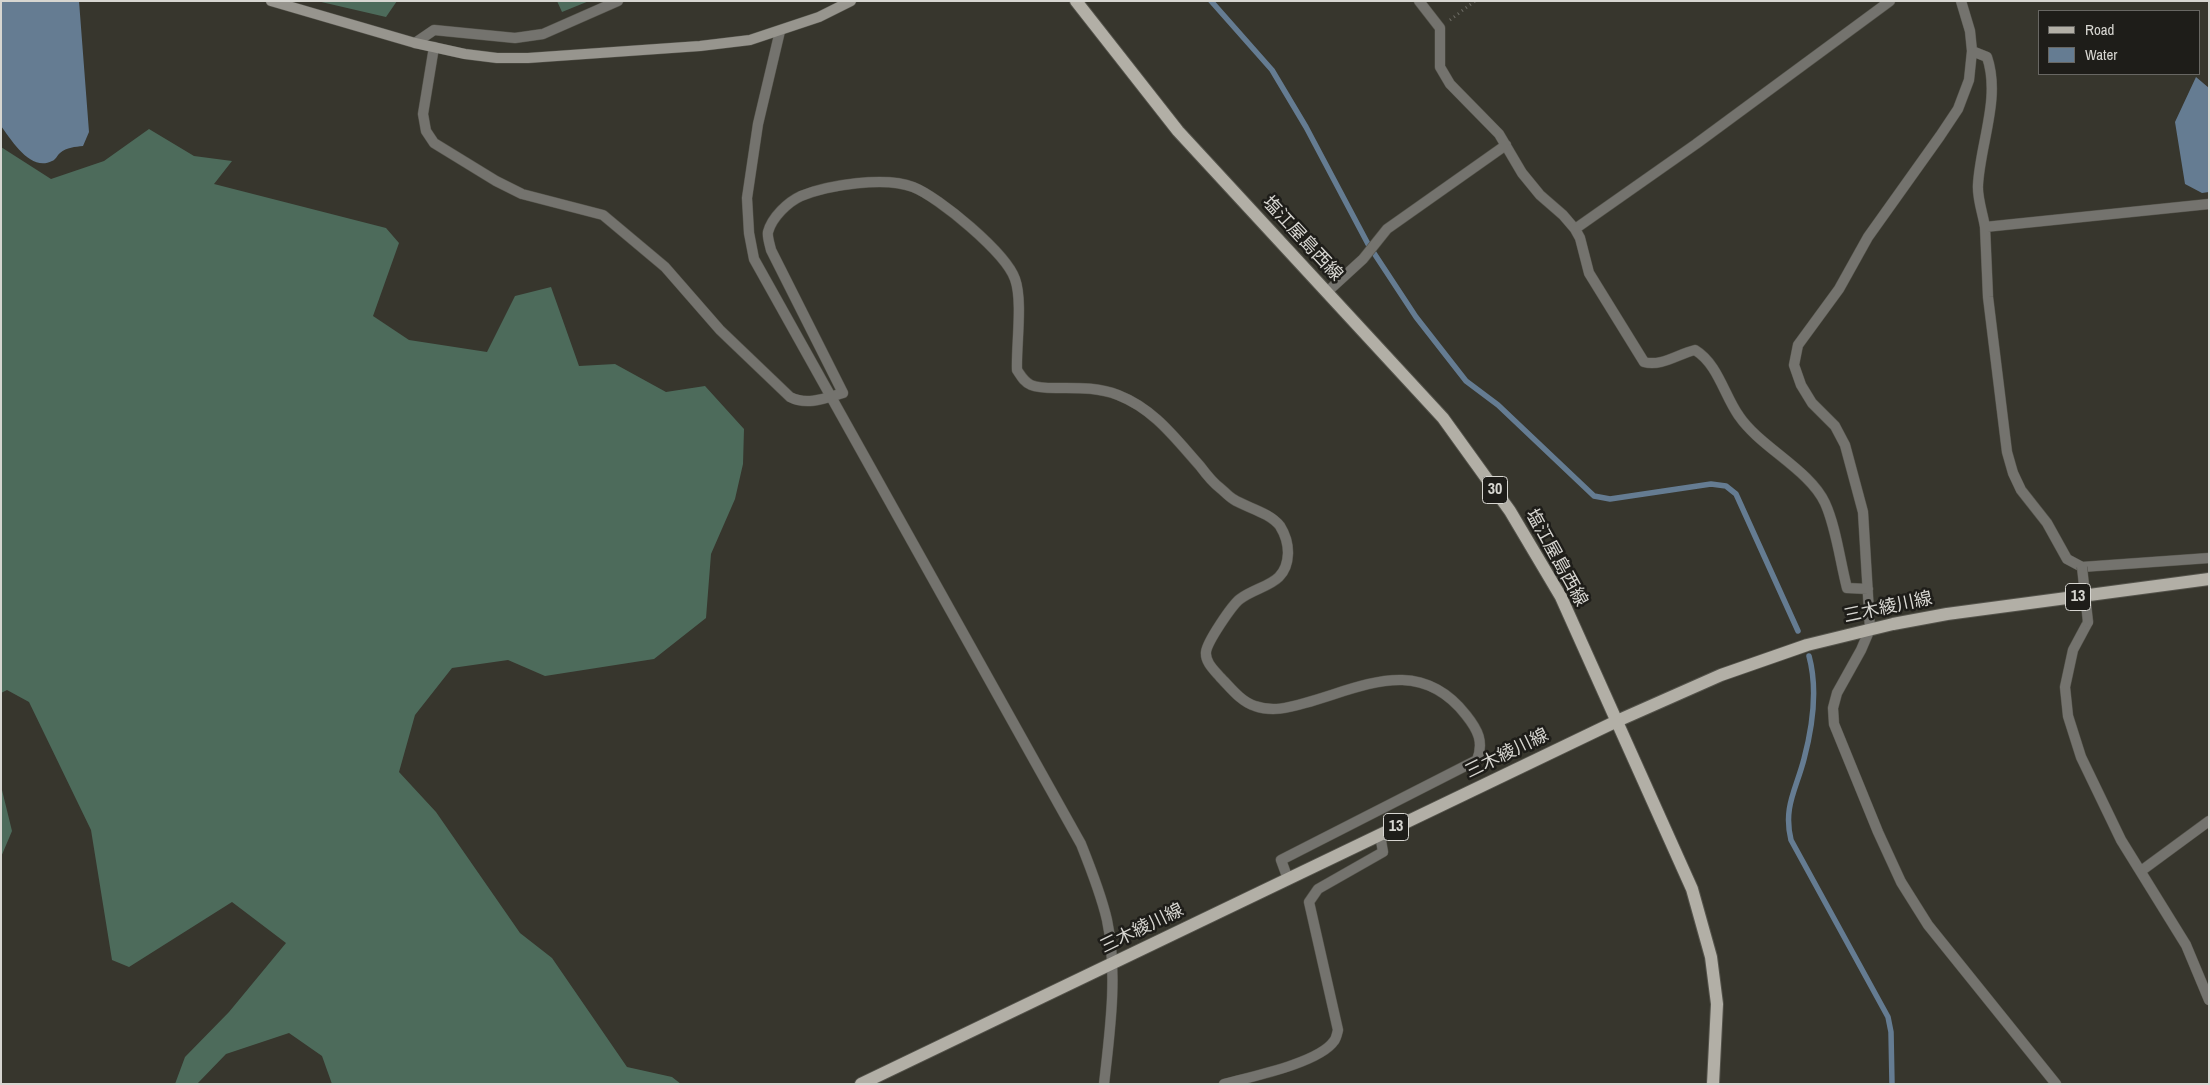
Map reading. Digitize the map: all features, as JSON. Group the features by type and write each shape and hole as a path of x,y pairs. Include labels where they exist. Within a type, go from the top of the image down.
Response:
{"main road":[{"name":"塩江屋島西線","path":"1076,1 1178,131 1443,418 1510,511 1561,597 1692,889 1711,957 1717,1004 1713,1084"},
{"name":"三木綾川線","path":"861,1084 1617,721 1721,675 1807,645 1870,629 1947,614 2209,579"}],"street":[{"path":"271,1 415,43 465,54 497,58 528,58 700,46 750,40 780,32 851,1"},
{"path":"415,43 434,30 515,38 543,34 618,1"},
{"path":"1420,1 1440,28 1440,67 1450,84 1499,134 1522,173 1540,195 1563,215 1575,230 1580,238 1589,273 1644,362 1654,365 1684,352 1695,350 1706,357 1739,416 1754,433 1808,481 1824,502 1847,588 1868,589"},
{"path":"1575,230 1696,144 1890,1"},
{"path":"1961,1 1970,31 1972,51 1970,80 1958,108 1868,237 1839,289 1798,345 1794,365 1801,385 1812,403 1835,426 1845,445 1863,512 1870,629 1861,650 1837,693 1833,708 1834,724 1878,832 1901,882 1928,925 2056,1084"},
{"path":"780,32 758,124 747,198 749,233 754,259 833,396 1081,844 1096,882 1107,921 1112,1007 1104,1084"},
{"path":"434,47 423,114 426,131 434,143 496,182 522,194 603,215 665,267 720,330 790,397 799,402 813,401 843,394 771,250 768,233 777,214 799,197 830,188 890,182 912,186 929,196 972,229 1008,264 1016,280 1018,295 1017,370 1022,379 1032,386 1045,388 1093,388 1117,394 1138,404 1160,420 1216,485 1233,499 1276,522 1285,533 1288,551 1287,567 1277,579 1239,600 1210,640 1206,652 1209,664 1238,696 1253,706 1266,709 1284,709 1354,686 1384,680 1413,680 1433,687 1455,701 1475,726 1480,738 1480,751 1477,760 1282,860 1288,879"},
{"path":"1972,51 1987,57 1991,68 1992,92 1978,186 1985,227 1988,297 2008,452 2013,473 2021,490 2047,524 2067,559 2082,567 2209,558"},
{"path":"1327,292 1363,259 1387,229 1506,145"},
{"path":"1985,227 2209,204"},
{"path":"2082,567 2088,622 2073,650 2065,687 2068,716 2081,757 2121,840 2186,945 2209,1000"},
{"path":"2141,871 2209,821"},
{"path":"1224,1084 1274,1071 1322,1051 1334,1041 1338,1030 1309,902 1318,889 1383,852 1380,835"}],"path":[{"path":"1440,28 1475,1"}],"green space":[{"path":"317,1 397,1 386,17"},
{"path":"557,1 589,1 562,12"},
{"path":"149,129 194,156 232,161 214,184 386,228 399,243 373,316 409,340 487,352 515,296 551,287 579,366 615,364 666,392 705,386 744,429 743,464 735,499 711,554 706,618 654,659 545,676 508,660 452,668 415,715 399,772 436,812 520,933 552,958 627,1067 672,1077 681,1084 332,1084 322,1056 289,1033 226,1054 197,1084 175,1084 185,1057 229,1012 286,943 232,902 129,967 112,960 91,830 29,702 7,690 1,693 1,147 51,179 104,161"},
{"path":"1,786 12,831 1,857"}],"water":[{"path":"1,1 79,1 89,132 83,146 65,150 52,161 44,163 30,159 16,147 1,126"},
{"path":"2196,77 2209,88 2209,192 2202,193 2185,184 2175,122"}],"waterway":[{"path":"1211,1 1272,70 1306,127 1368,244 1416,317 1466,381 1498,405 1594,496 1610,499 1711,484 1726,486 1736,494 1798,631"},
{"path":"1809,656 1814,694 1812,720 1801,770 1789,808 1791,840 1888,1017 1891,1032 1892,1084"}]}
